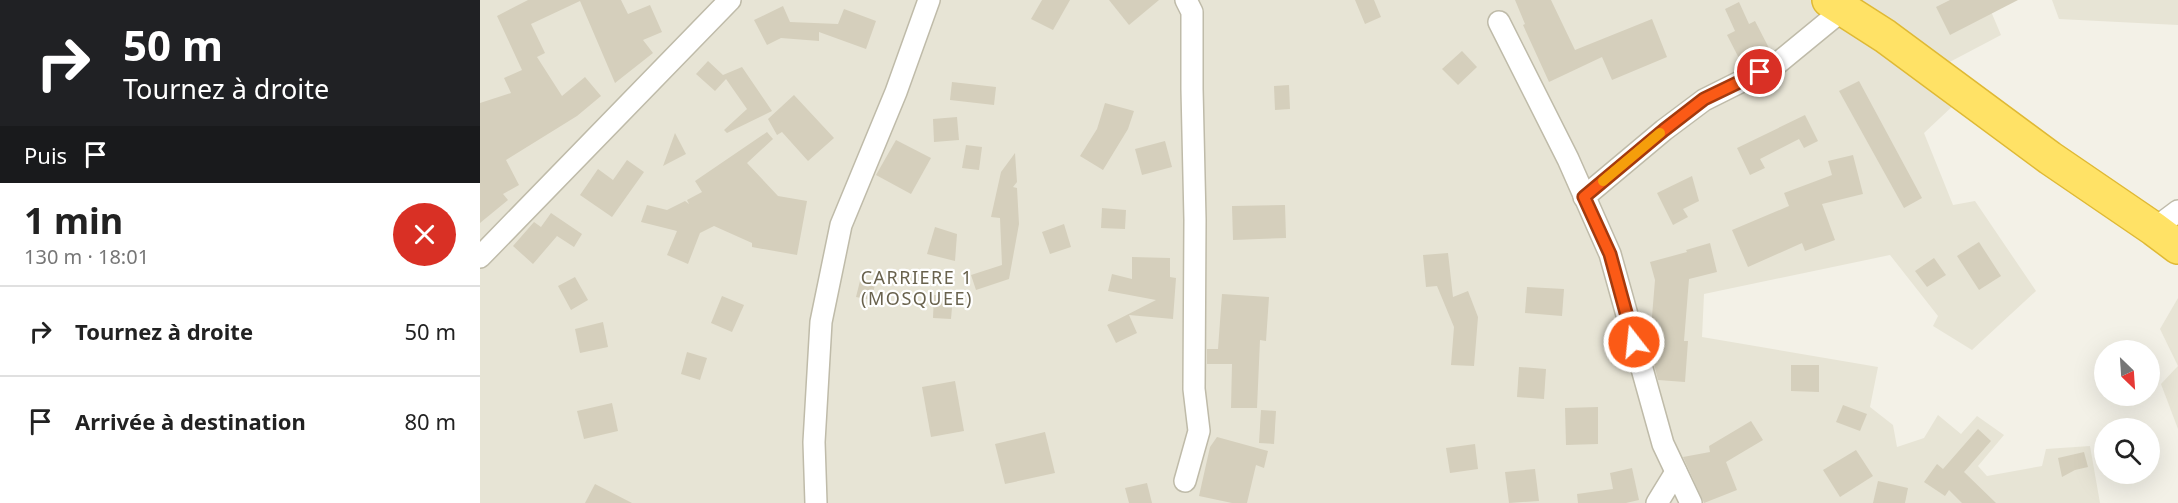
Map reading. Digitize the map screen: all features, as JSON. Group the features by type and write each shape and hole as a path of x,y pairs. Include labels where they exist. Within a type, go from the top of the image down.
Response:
{"highway":[{"path":"1837,4 1885,36 2050,158 2170,229"}],"street":[{"path":"480,256 730,0"},
{"path":"816,503 814,442 821,322 841,225 896,92 929,0"},
{"path":"1185,481 1199,431 1194,389 1196,220 1192,12 1186,0"},
{"path":"1584,197 1704,99 1778,63 1837,4"},
{"path":"1499,22 1568,159 1610,254 1663,444 1691,503"},
{"path":"1656,503 1676,472"}],"shaded area":[{"path":"480,0 1992,0 1987,2 2001,35 1944,65 1972,88 1924,133 1953,205 1975,201 2036,291 1972,350 1933,326 1938,316 1890,255 1704,294 1702,337 1878,367 1870,407 1893,425 1897,447 1924,438 1938,415 1961,434 1977,416 2004,435 1978,466 1987,476 2042,466 2046,449 2090,446 2094,484 2097,484 2100,503 480,503"},
{"path":"2052,0 2178,0 2178,25 2059,19"},
{"path":"2178,298 2178,366 2160,329"},
{"path":"2178,366 2178,429 2161,384"}],"building":[{"path":"528,0 621,0 628,14 650,5 662,32 643,40 653,53 615,83 580,1 531,24 545,53 537,57 562,96 585,77 601,96 577,116 506,160 519,185 503,194 508,200 480,223 480,103 511,93 504,78 522,70 497,16"},
{"path":"1042,0 1070,0 1053,30 1031,19"},
{"path":"1109,0 1159,0 1129,25"},
{"path":"1355,0 1374,0 1381,17 1365,24"},
{"path":"1515,0 1551,0 1575,50 1652,19 1667,57 1612,80 1602,57 1549,82 1523,25 1525,24"},
{"path":"1950,0 2018,0 1950,35 1936,7"},
{"path":"1739,2 1749,24 1755,21 1771,52 1743,66 1727,35 1735,31 1725,9"},
{"path":"783,6 790,22 838,24 844,9 876,21 866,49 819,32 819,41 781,38 767,45 754,20"},
{"path":"1462,51 1477,67 1458,85 1442,69"},
{"path":"708,61 723,75 742,67 772,111 727,133 724,130 747,109 726,79 715,91 696,74"},
{"path":"1859,81 1922,198 1904,208 1839,91"},
{"path":"952,82 996,87 994,105 950,100"},
{"path":"1289,85 1290,109 1275,110 1274,86"},
{"path":"794,95 834,138 808,161 782,132 777,135 768,119"},
{"path":"1105,103 1134,111 1128,129 1103,170 1080,156 1097,129"},
{"path":"1805,115 1818,141 1804,148 1799,139 1760,159 1765,168 1750,175 1737,148"},
{"path":"957,117 959,140 934,142 933,119"},
{"path":"767,132 773,139 747,163 778,196 807,201 797,255 752,247 752,243 714,226 700,233 688,264 667,255 677,231 641,222 647,205 667,210 685,201 689,204 687,200 702,192 695,181"},
{"path":"675,133 686,154 663,166"},
{"path":"896,140 931,158 911,194 876,175"},
{"path":"1165,141 1172,167 1142,175 1135,149"},
{"path":"966,145 982,147 979,170 962,168"},
{"path":"1015,153 1017,182 1013,187 1017,188 1019,224 1009,279 976,290 971,275 1002,265 1000,218 991,217 1001,172"},
{"path":"1853,155 1863,194 1822,204 1835,240 1805,251 1802,243 1748,267 1732,230 1789,206 1784,193 1832,175 1828,161"},
{"path":"627,160 644,172 612,217 580,195 598,169 613,180"},
{"path":"1692,176 1699,201 1683,209 1688,217 1673,225 1657,193"},
{"path":"1285,205 1286,238 1233,240 1232,206"},
{"path":"1102,208 1126,210 1125,229 1101,228"},
{"path":"551,213 582,234 574,247 557,236 533,264 513,246 534,222 541,227"},
{"path":"1064,224 1071,247 1050,254 1042,232"},
{"path":"935,227 957,234 955,261 927,254"},
{"path":"1979,242 2001,276 1979,290 1957,256"},
{"path":"1710,243 1717,272 1689,279 1684,341 1688,341 1685,382 1658,380 1654,364 1656,329 1651,329 1655,280 1650,262"},
{"path":"1448,253 1453,297 1468,291 1478,317 1474,366 1451,365 1454,327 1437,286 1426,287 1423,255"},
{"path":"1132,257 1170,258 1170,277 1176,278 1173,319 1129,315 1137,333 1116,343 1107,325 1156,300 1108,291 1112,274 1132,279"},
{"path":"1934,258 1946,275 1927,287 1915,271"},
{"path":"575,277 588,300 571,310 558,286"},
{"path":"860,281 875,285 871,300 856,297"},
{"path":"1527,287 1564,289 1562,316 1525,313"},
{"path":"1222,294 1269,297 1266,341 1260,340 1257,408 1231,408 1232,364 1207,364 1207,349 1218,349"},
{"path":"934,295 953,296 951,319 933,318"},
{"path":"722,296 744,305 732,332 711,323"},
{"path":"603,322 608,347 580,353 575,329"},
{"path":"687,352 707,358 700,380 681,374"},
{"path":"1791,365 1819,365 1819,392 1791,391"},
{"path":"1519,367 1546,369 1544,399 1517,397"},
{"path":"955,381 964,431 931,437 922,387"},
{"path":"612,403 618,431 584,439 577,411"},
{"path":"1843,405 1867,414 1860,431 1836,422"},
{"path":"1598,407 1598,444 1566,445 1565,408"},
{"path":"1261,410 1276,411 1274,444 1259,443"},
{"path":"1751,421 1763,440 1726,462 1737,490 1704,503 1683,457 1710,452 1709,446"},
{"path":"1978,429 1991,441 1964,472 1996,503 1962,503 1949,490 1945,496 1924,482 1937,464 1943,469"},
{"path":"1045,432 1055,473 1005,484 995,444"},
{"path":"1217,437 1268,451 1264,468 1256,465 1247,503 1232,503 1199,496 1210,447"},
{"path":"1475,444 1478,469 1450,473 1446,448"},
{"path":"1856,450 1873,476 1840,497 1823,470"},
{"path":"2084,452 2088,467 2075,470 2062,477 2058,458"},
{"path":"1632,468 1639,500 1626,503 1578,503 1577,494 1613,489 1610,473"},
{"path":"1535,469 1539,501 1509,503 1505,472"},
{"path":"1878,481 1908,488 1905,503 1873,503"},
{"path":"1147,483 1152,503 1129,503 1125,488"},
{"path":"595,484 632,503 585,503"}],"slow traffic":[{"path":"1603,181 1660,133"}],"district":[{"name":"CARRIERE 1 (MOSQUEE)","path":"917,287"}],"route":[{"path":"1634,342 1610,254 1584,197 1704,99 1760,72"}]}
